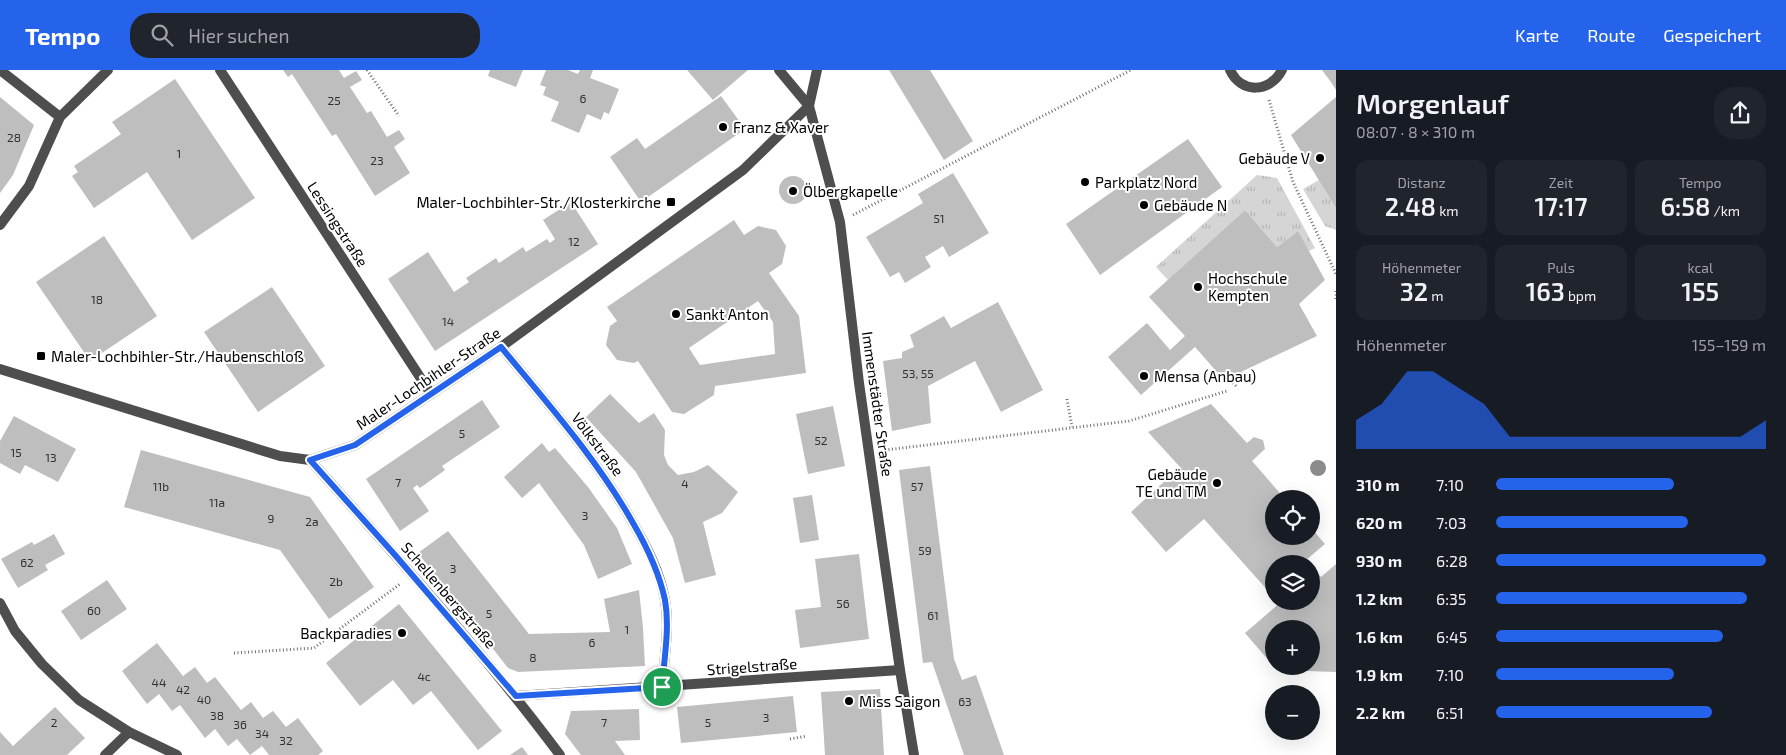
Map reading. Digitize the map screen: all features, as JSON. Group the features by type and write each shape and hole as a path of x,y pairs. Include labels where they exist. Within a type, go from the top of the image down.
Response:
{"street":[{"path":"0,70 60,117"},
{"path":"0,226 29,186 60,117 108,70"},
{"name":"Lessingstraße","path":"220,70 431,394"},
{"name":"Immenstädter Straße","path":"779,70 809,106 840,222 859,383 914,755"},
{"path":"809,106 817,70"},
{"path":"1230,70 1240,83 1249,87 1263,88 1278,78 1282,70"},
{"name":"Maler-Lochbihler-Straße","path":"0,369 280,456 310,460 355,445 501,347 742,170 809,106"},
{"name":"Völkstraße","path":"501,347 564,423 616,493 650,554 665,600 666,629 662,687"},
{"name":"Schellenbergstraße","path":"310,460 412,574 516,696 560,755"},
{"path":"0,603 15,631 42,664 79,700 129,732 177,755"},
{"name":"Strigelstraße","path":"516,696 900,670"},
{"path":"105,755 129,732"}],"path":[{"path":"367,70 399,116"},
{"path":"840,222 1128,71"},
{"path":"1263,88 1270,101 1293,182 1336,274"},
{"path":"1336,292 1336,300"},
{"path":"1236,386 1232,381 1244,376 1241,373"},
{"path":"869,452 1129,421 1227,390"},
{"path":"1067,399 1072,427"},
{"path":"234,653 314,648 412,574"},
{"path":"790,739 807,736"}],"green space":[{"path":"1257,175 1277,178 1315,248 1309,251 1297,232 1277,247 1245,210 1168,280 1156,267"},
{"path":"1319,180 1336,208 1336,230 1325,226 1303,189"}],"building":[{"path":"283,70 339,70 344,78 356,71 362,80 350,87 367,113 371,111 387,137 399,130 405,139 394,147 410,173 375,196 336,134 332,136 292,74 288,77"},
{"path":"490,70 523,70 516,87 488,76"},
{"path":"546,70 568,70 578,74 580,70 593,70 590,78 619,89 609,114 604,112 601,120 587,114 579,133 551,121 559,102 543,95 546,87 540,85"},
{"path":"687,70 748,70 713,100"},
{"path":"889,70 930,70 973,141 944,160"},
{"path":"1322,70 1336,70 1336,90 1331,82"},
{"path":"175,79 255,198 192,240 147,172 94,208 72,176 78,172 74,166 121,134 112,122"},
{"path":"721,96 745,129 641,202 610,157 637,138 645,149"},
{"path":"0,97 34,125 13,175 0,193"},
{"name":"Gebäude V","path":"1336,97 1336,208 1291,135"},
{"name":"Gebäude N","path":"1188,139 1222,187 1100,275 1066,224"},
{"path":"953,173 989,233 949,257 943,246 925,257 931,267 905,283 899,272 890,277 866,237 923,203 918,194"},
{"name":"Ölbergkapelle","path":"793,176 803,180 807,190 803,200 793,204 783,200 779,190 783,180"},
{"path":"571,202 598,244 435,351 388,279 428,252 454,292 469,282 466,278 496,258 499,263 523,247 526,252 547,239 550,243 555,239 543,220"},
{"path":"1245,210 1277,247 1298,231 1325,280 1299,304 1317,336 1224,380 1195,347 1141,395 1108,357 1147,323 1170,350 1185,336 1149,297"},
{"name":"Sankt Anton","path":"734,220 744,235 758,226 776,230 786,246 782,264 769,273 799,316 806,373 715,386 714,395 684,414 672,412 638,361 634,363 617,360 606,345 610,326 617,321 607,307","holes":["758,301 773,322 775,354 700,365 689,348"]},
{"path":"104,236 157,316 90,361 36,282"},
{"path":"272,287 325,366 258,412 204,332"},
{"path":"998,302 1043,390 1001,412 975,361 928,386 931,423 892,431 883,361 902,358 902,352 914,347 910,335 944,316 951,328"},
{"path":"610,394 639,423 654,413 665,430 664,455 668,465 678,475 694,472 708,465 738,492 722,513 703,522 716,575 685,583 673,538 636,472 586,417"},
{"path":"482,400 500,427 442,466 445,470 420,488 417,485 413,488 429,511 400,531 366,479"},
{"name":"Gebäude TE und TM","path":"1211,404 1247,443 1254,437 1263,440 1265,449 1252,461 1277,490 1265,490 1265,545 1320,545 1320,538 1325,544 1312,555 1265,555 1265,587 1204,519 1166,552 1131,512 1180,467 1148,432"},
{"path":"833,406 845,466 808,474 796,414"},
{"path":"14,416 76,449 58,482 25,465 20,474 0,463 0,441"},
{"path":"542,443 549,452 555,448 588,487 617,528 632,564 598,579 584,545 539,483 522,498 504,477"},
{"path":"141,450 310,497 374,587 329,619 280,550 124,507"},
{"path":"930,466 954,659 962,680 976,675 1004,755 964,755 932,662 923,663 899,470"},
{"path":"812,495 819,540 800,543 793,498"},
{"path":"448,531 529,634 610,632 604,599 639,590 645,666 518,672 508,668 418,553"},
{"path":"54,534 65,554 45,565 48,570 18,588 1,559 32,542 34,545"},
{"path":"859,554 869,639 800,648 795,610 821,607 815,559"},
{"path":"1336,564 1336,672 1320,671 1320,620 1265,620 1265,656 1245,633 1272,610 1320,610 1320,576 1321,577"},
{"path":"107,580 127,609 81,640 61,611"},
{"path":"399,604 502,731 478,750 431,691 413,705 393,680 360,706 326,663"},
{"path":"157,643 183,676 195,667 207,683 215,677 241,710 251,702 263,718 273,711 286,727 298,718 323,751 318,755 269,755 262,746 250,755 237,739 228,746 215,729 205,738 180,705 172,711 159,694 147,704 122,671"},
{"path":"880,689 884,755 825,755 821,692"},
{"path":"793,696 797,732 681,743 677,707"},
{"path":"55,707 85,738 67,755 0,755 0,732 13,746"},
{"path":"639,709 640,740 615,741 625,755 581,755 565,734 571,711"},
{"path":"522,747 528,755 510,755"}],"place":[{"name":"Franz & Xaver","path":"723,127"},
{"name":"Gebäude V","path":"1320,158"},
{"name":"Parkplatz Nord","path":"1085,182"},
{"name":"Ölbergkapelle","path":"793,191"},
{"name":"Maler-Lochbihler-Str./Klosterkirche","path":"671,202"},
{"name":"Gebäude N","path":"1144,205"},
{"name":"Hochschule Kempten","path":"1198,287"},
{"name":"Sankt Anton","path":"676,314"},
{"name":"Maler-Lochbihler-Str./Haubenschloß","path":"41,356"},
{"name":"Mensa (Anbau)","path":"1144,376"},
{"name":"Gebäude TE und TM","path":"1217,483"},
{"name":"Backparadies","path":"402,633"},
{"name":"Miss Saigon","path":"849,701"}],"route":[{"path":"501,347 564,423 616,493 650,554 665,600 666,629 662,687 516,696 395,555 310,460 355,445 501,347"}]}
